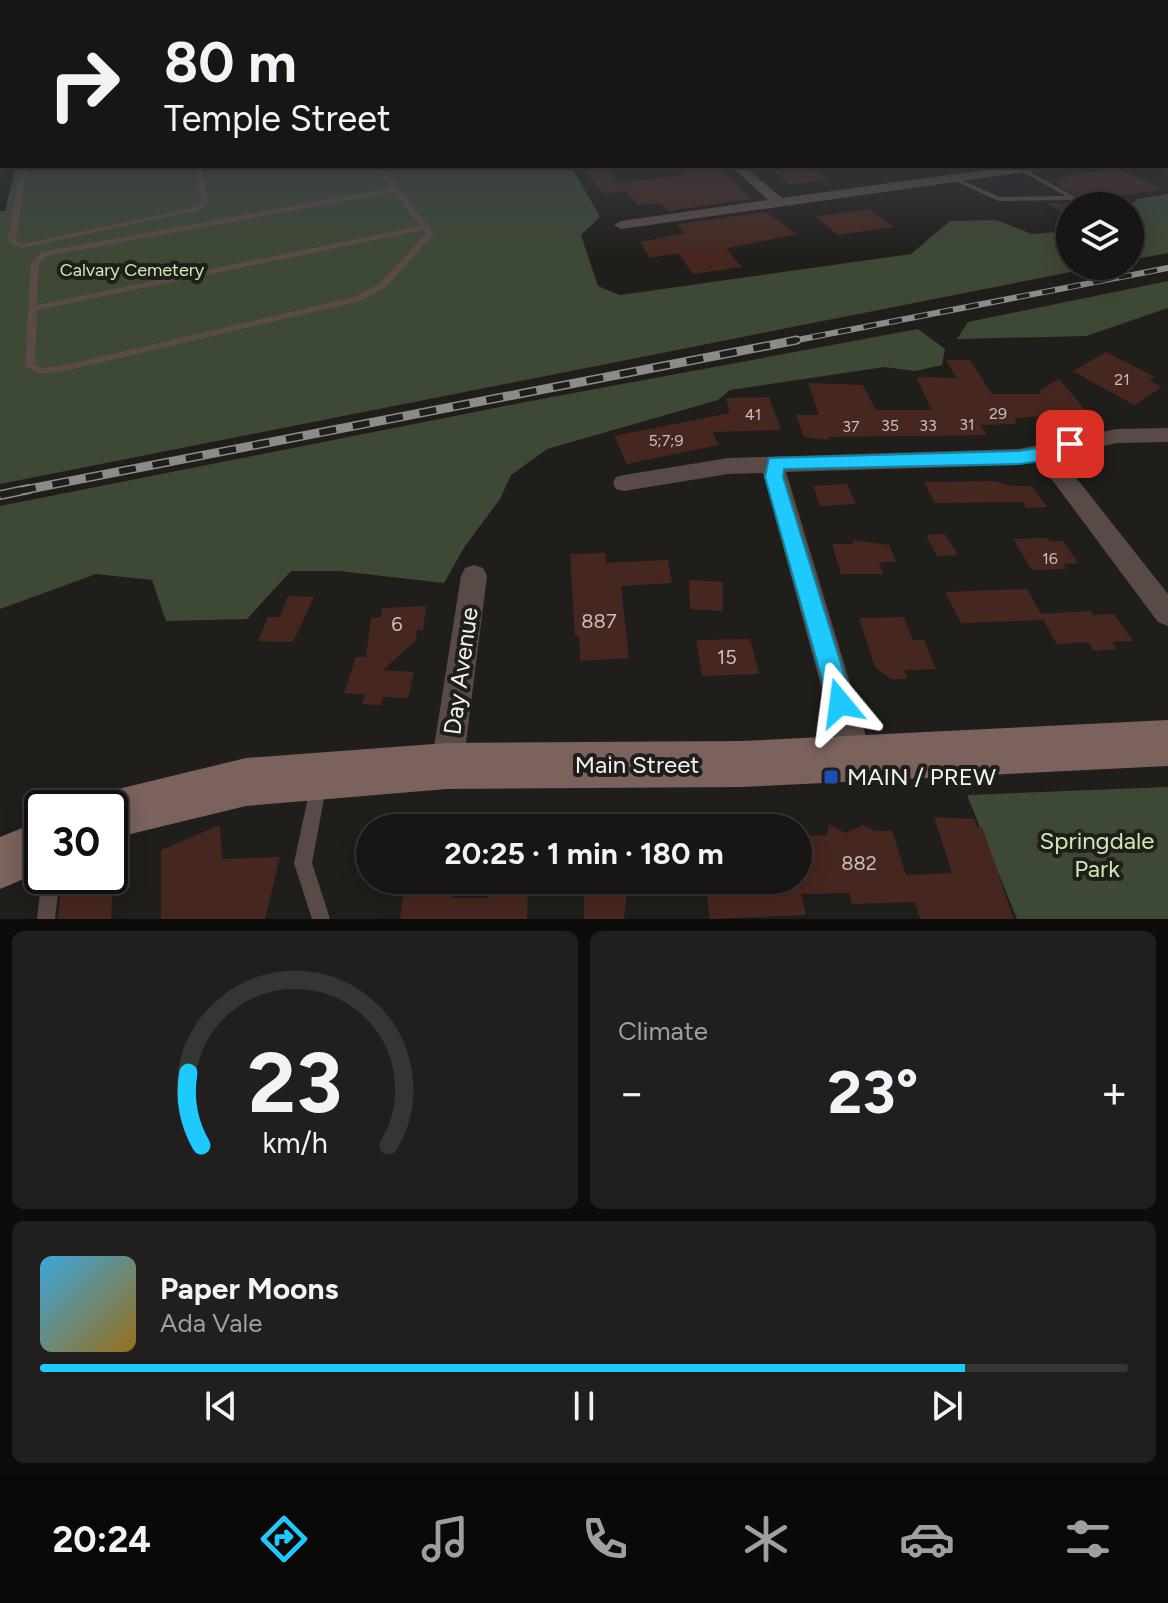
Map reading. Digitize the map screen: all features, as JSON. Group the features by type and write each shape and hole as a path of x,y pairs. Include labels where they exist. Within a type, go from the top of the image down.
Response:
{"main road":[{"name":"Main Street","path":"128,811 246,782 447,766 742,764 1168,743"},
{"path":"0,863 24,853"}],"street":[{"path":"745,173 778,202"},
{"path":"938,173 950,179"},
{"path":"621,225 993,173"},
{"path":"624,483 728,466 1019,457 1045,454 1070,444 1105,438 1168,435"},
{"path":"1045,454 1168,614"},
{"path":"776,463 774,477 857,759"},
{"name":"Day Avenue","path":"447,766 474,576"}],"lane":[{"path":"23,173 12,238 13,242 22,246 198,209 205,201 199,173"},
{"path":"384,173 397,189 426,227 428,239 382,286 362,297 65,368 41,371 30,366 35,263 50,252 397,189"},
{"path":"950,179 999,199 1074,198 1028,173"},
{"path":"33,308 426,227"},
{"path":"321,776 303,863 321,919"},
{"path":"46,919 49,894"}],"green space":[{"name":"Calvary Cemetery","path":"14,173 575,173 600,217 581,235 598,286 620,295 911,254 950,221 996,220 1032,234 1056,232 1056,275 0,484 0,211 5,211"},
{"path":"1168,194 1168,253 1144,257 1144,198"},
{"path":"1168,281 1168,308 1086,336 957,339 968,322"},
{"path":"918,329 945,349 942,365 915,371 884,367 730,390 718,400 547,449 511,475 500,499 465,546 444,583 339,571 291,571 247,619 166,621 152,580 96,574 0,609 0,506 520,403"},
{"name":"Springdale Park","path":"1168,787 1168,919 1017,919 967,795"}],"building":[{"path":"588,173 611,173 625,191 603,194"},
{"path":"682,173 724,173 752,199 667,211 661,204 637,205 620,183 684,175"},
{"path":"776,173 818,173 827,179 791,185"},
{"path":"1128,173 1163,190 1070,192 1055,182 1069,180 1061,176"},
{"path":"869,209 894,227 837,235 816,216"},
{"path":"766,212 797,234 729,248 727,250 742,267 693,274 678,253 650,258 640,242 684,233 677,224"},
{"path":"1106,352 1155,377 1150,381 1162,387 1134,405 1073,371"},
{"path":"946,360 970,360 992,394 1042,394 1039,391 1059,379 1088,413 1015,418 1016,424 980,425 987,435 828,437 829,440 804,437 796,415 819,415 808,383 863,385 876,410 932,410 916,377 957,378"},
{"path":"769,397 781,430 712,432 719,445 627,464 614,436 730,413 726,398"},
{"path":"995,481 1013,486 1032,486 1047,507 1026,508 1023,502 935,503 924,482"},
{"path":"847,484 856,504 820,506 813,486"},
{"path":"945,534 958,555 937,556 926,535"},
{"path":"1013,539 1063,541 1078,563 1063,564 1067,569 1032,570"},
{"path":"852,540 889,545 896,562 879,562 883,574 841,574 832,544 854,544"},
{"path":"605,553 606,563 668,560 672,583 621,586 629,658 580,661 579,636 575,636 570,554"},
{"path":"689,580 723,582 723,611 690,609"},
{"path":"1027,589 1041,614 1091,611 1094,615 1114,614 1133,641 1112,642 1116,649 1094,651 1088,642 1057,644 1043,620 961,623 945,592"},
{"path":"288,596 314,597 293,642 258,641 268,617 280,617"},
{"path":"426,606 423,630 417,630 416,640 383,670 414,672 408,698 383,697 381,705 362,704 365,694 344,693 356,657 366,657 371,618 381,617 382,608"},
{"path":"904,617 913,640 924,640 936,669 904,670 908,679 891,679 875,667 859,618"},
{"path":"750,639 759,674 702,676 696,640"},
{"path":"934,817 974,819 977,827 982,827 1014,919 920,919 915,902 852,904 849,893 812,894 812,836 827,835 829,824 845,833 864,825 875,831 892,831 906,875 952,873"},
{"path":"220,825 222,859 280,857 265,919 161,919 161,850"},
{"path":"61,894 112,894 111,919 58,919"},
{"path":"403,894 488,898 488,894 528,894 527,919 400,919"},
{"path":"584,894 627,894 624,919 584,919"},
{"path":"707,894 801,894 806,915 710,919"}],"railway":[{"path":"787,342 1168,268"},
{"path":"24,490 797,340"},
{"path":"24,490 29,489"},
{"path":"0,495 24,490"},
{"path":"19,491 24,490"}],"place":[{"name":"MAIN / PREW","path":"831,777"}],"route":[{"path":"840,703 774,477 776,463 1019,457 1048,453 1070,444"}]}
